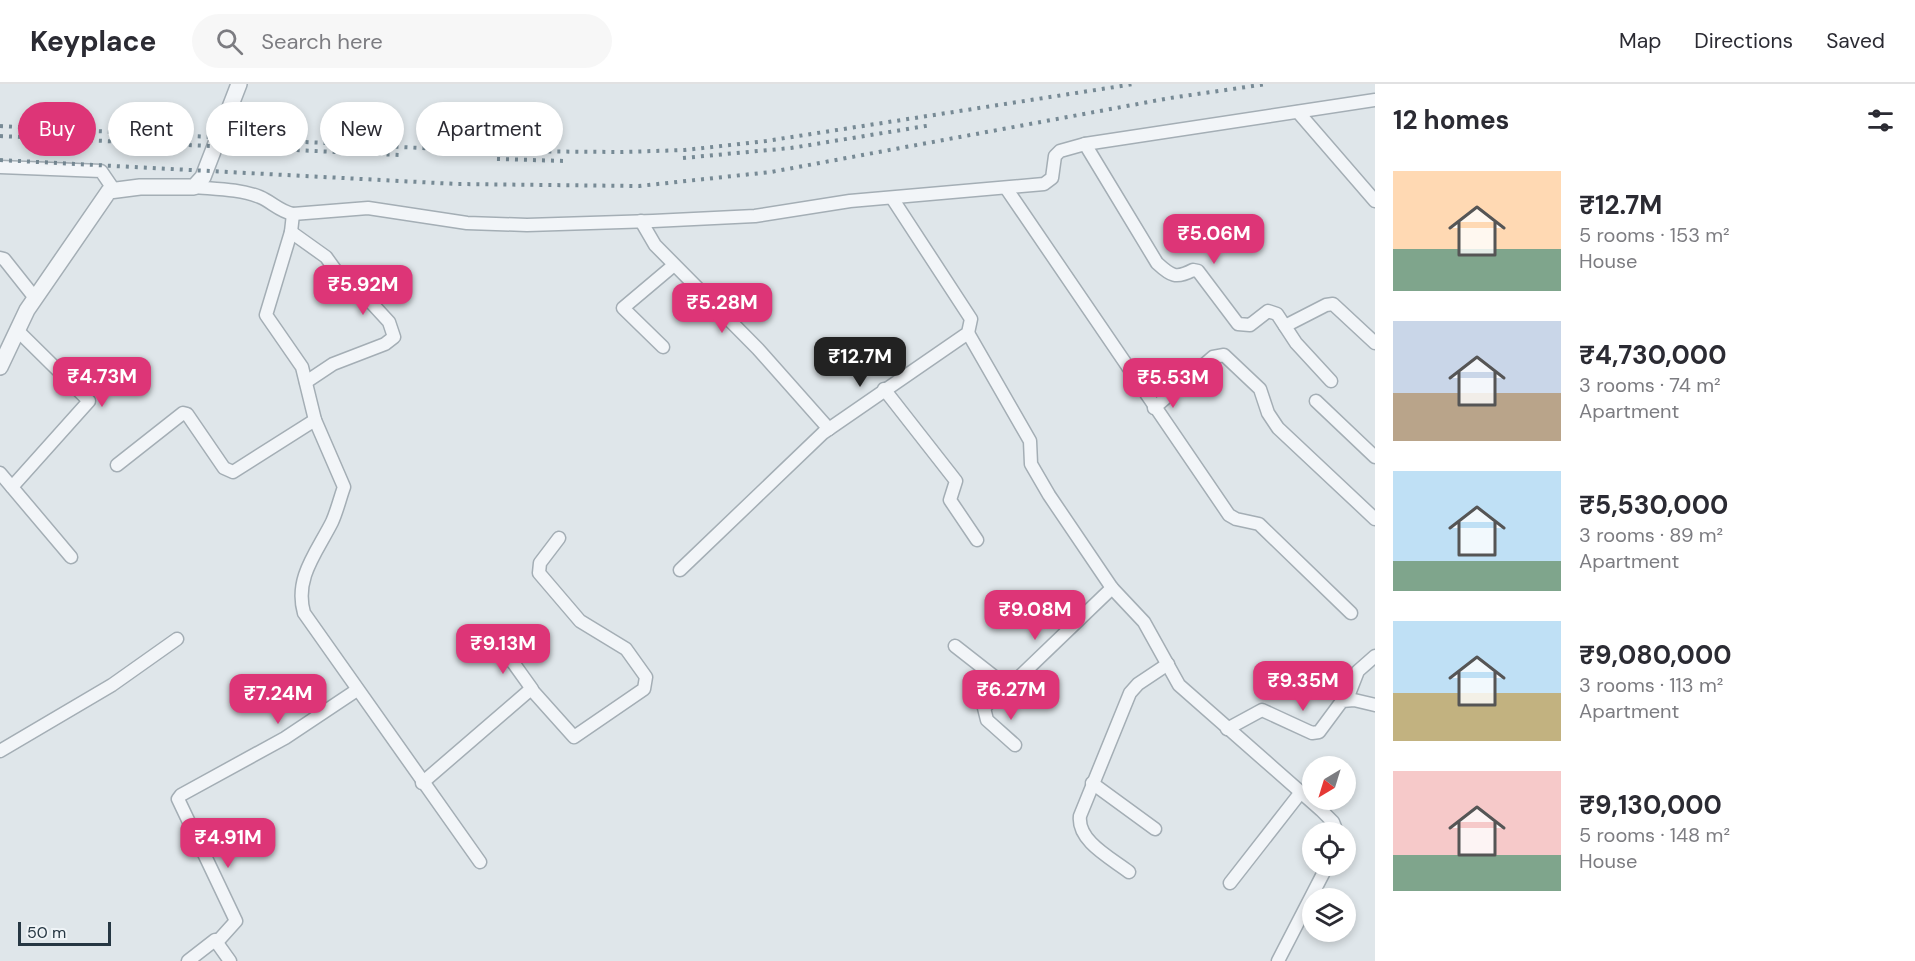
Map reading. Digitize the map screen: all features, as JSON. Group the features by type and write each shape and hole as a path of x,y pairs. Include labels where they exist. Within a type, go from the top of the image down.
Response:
{"street":[{"path":"194,187 203,177 237,89 222,84"},
{"path":"0,367 35,298 108,191 140,187 194,187 249,193 266,200 283,212 293,214 368,208 467,223 527,225 755,216 850,201 1006,188 1049,182 1054,171 1052,161 1055,156 1060,151 1085,144 1375,100"},
{"path":"1298,112 1375,201"},
{"path":"1085,144 1157,263 1175,277 1181,277 1193,270 1198,271 1238,324 1250,325 1268,311 1273,311 1296,343 1331,381"},
{"path":"0,166 101,171 114,190"},
{"path":"1006,188 1229,515 1236,519 1259,524 1351,613"},
{"path":"892,198 971,318 968,333 1030,441 1032,467 1112,588 1144,622 1179,685 1333,822"},
{"path":"293,214 291,232 265,310 302,367 315,420 344,487 331,524 308,562 301,604 309,622 480,862"},
{"path":"641,221 655,245 758,349 829,429"},
{"path":"291,232 326,257 344,282 366,297 389,322 394,337 385,344 333,364 306,382"},
{"path":"0,258 4,259 35,298"},
{"path":"663,347 623,308 674,265"},
{"path":"1285,326 1333,304 1375,343"},
{"path":"12,487 89,400 17,330"},
{"path":"680,570 829,429 968,333"},
{"path":"1154,408 1213,357 1224,355 1260,389 1268,413 1278,428 1375,519"},
{"path":"884,389 956,481 950,500 977,540"},
{"path":"1316,401 1375,457"},
{"path":"117,465 183,413 187,414 224,468 233,472 315,420"},
{"path":"0,473 71,557"},
{"path":"499,643 532,688 574,737 620,708 644,688 646,677 626,649 580,621 539,573 540,563 559,538"},
{"path":"1015,745 987,720 984,708 1112,588"},
{"path":"0,751 112,685 177,639"},
{"path":"955,646 1006,685"},
{"path":"1347,699 1358,672 1375,656"},
{"path":"1129,872 1081,832 1080,816 1130,693 1138,684 1168,664"},
{"path":"422,783 532,688"},
{"path":"218,941 236,921 178,799 181,795 285,738 357,690"},
{"path":"1227,729 1262,710 1312,733 1319,732 1342,701 1347,699 1375,705"},
{"path":"1092,783 1155,829"},
{"path":"1230,882 1301,792"},
{"path":"1278,961 1322,876"},
{"path":"188,961 212,940 218,941 230,961"}],"railway":[{"path":"0,126 478,151 685,150 766,141 1134,84"},
{"path":"0,160 457,184 639,186 771,172 1170,98 1267,84"},
{"path":"683,158 791,148 932,125"},
{"path":"0,136 320,151"},
{"path":"497,159 566,161"}]}
